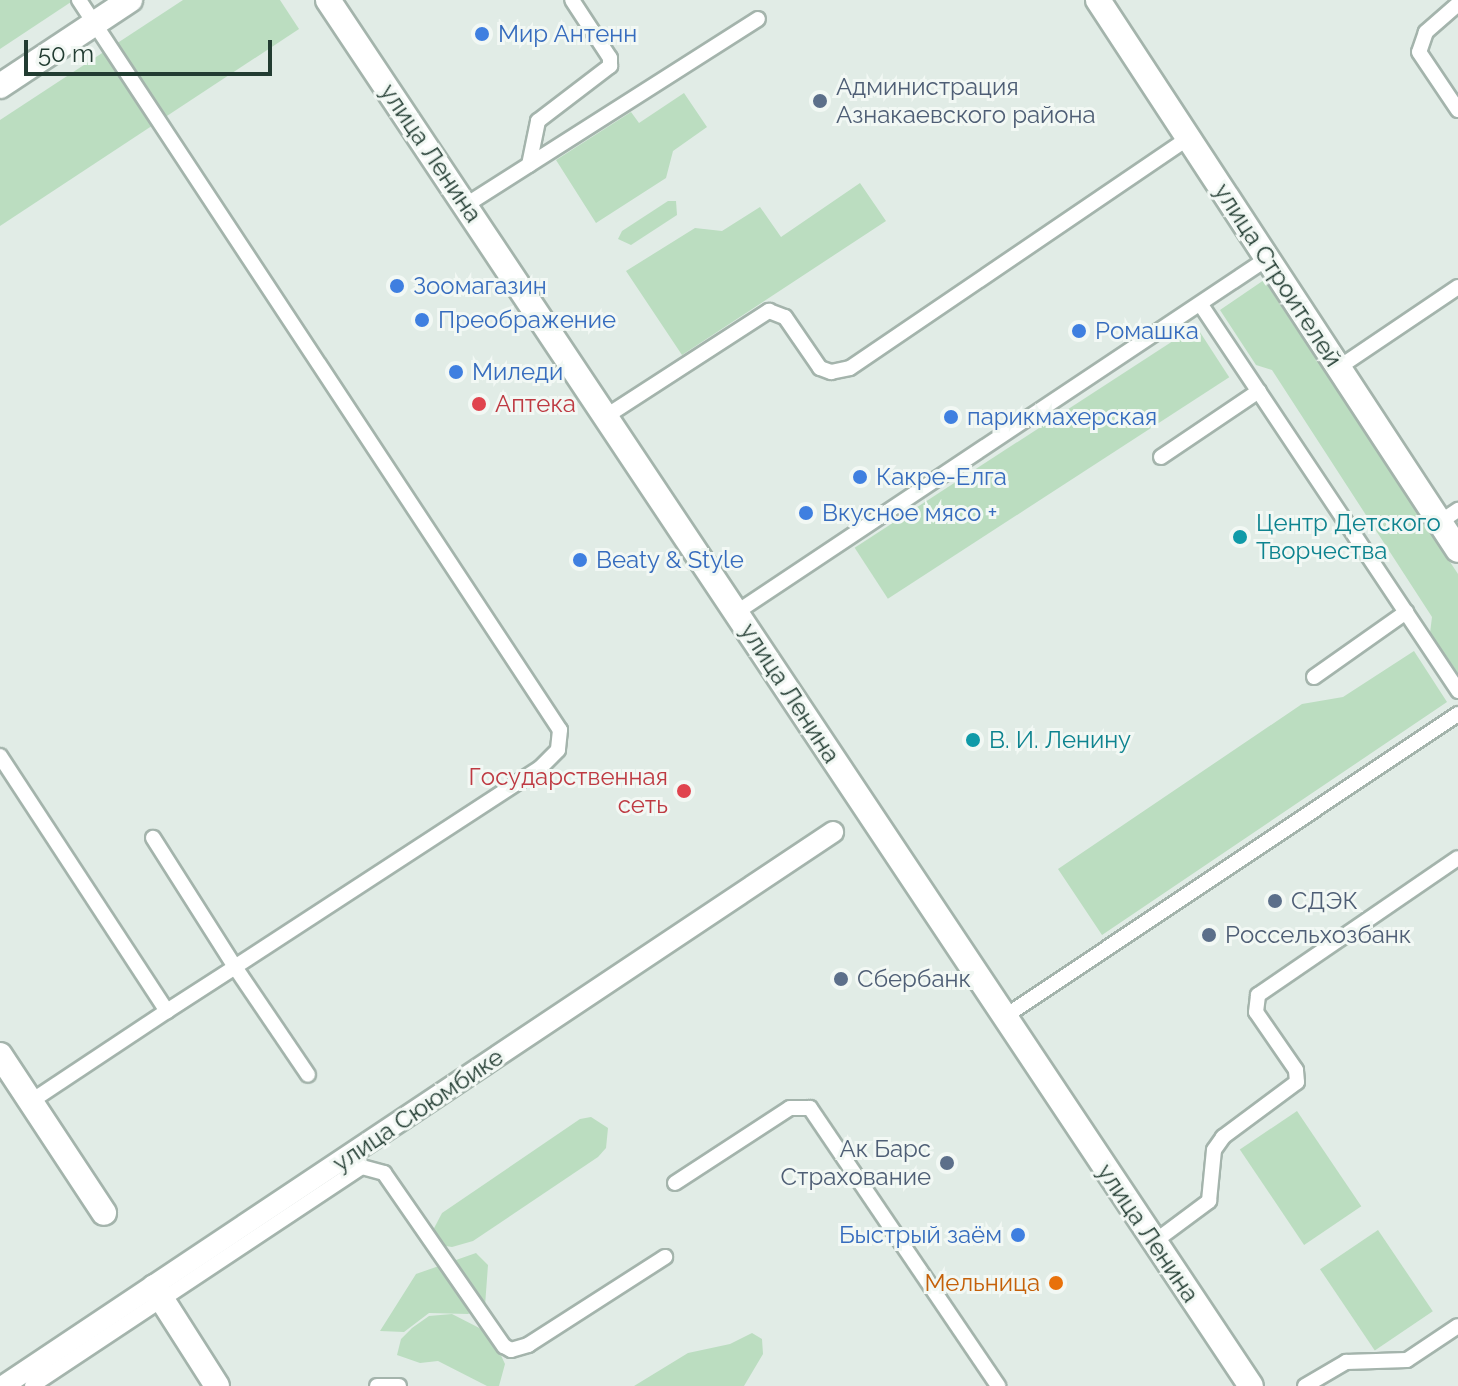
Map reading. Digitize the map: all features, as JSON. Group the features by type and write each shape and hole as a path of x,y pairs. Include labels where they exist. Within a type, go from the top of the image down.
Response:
{"main road":[{"path":"0,86 130,0"},
{"name":"улица Ленина","path":"328,0 608,415 1251,1386"},
{"name":"улица Строителей","path":"1098,0 1338,368 1449,516 1458,550"},
{"path":"4,1069 30,1102 104,1213"},
{"path":"157,1294 217,1386"}],"street":[{"name":"улица Сююмбике","path":"3,1386 157,1294 833,832"}],"lane":[{"path":"30,1102 540,768 558,750 560,730 79,0"},
{"path":"529,165 538,121 610,66 610,58 572,0"},
{"path":"1458,4 1426,32 1419,52 1458,110"},
{"path":"466,205 758,19"},
{"path":"608,415 769,311 785,317 820,368 831,372 850,368 1189,138"},
{"path":"737,612 1268,258"},
{"path":"1338,368 1458,287"},
{"path":"1201,305 1458,691"},
{"path":"1161,457 1259,391"},
{"path":"1314,677 1406,612"},
{"path":"1004,1017 1458,714"},
{"path":"0,756 167,1011"},
{"path":"153,838 308,1075"},
{"path":"1154,1242 1209,1201 1214,1150 1223,1137 1297,1082 1296,1070 1256,1012 1258,995 1458,858"},
{"path":"675,1183 790,1108 810,1108 998,1386"},
{"path":"32,1386 157,1294 371,1165 384,1173 504,1346 511,1350 528,1345 665,1257"},
{"path":"1305,1386 1346,1362 1407,1360 1458,1326"},
{"path":"377,1386 399,1386"}],"green space":[{"path":"0,0 74,0 0,49"},
{"path":"183,0 280,0 299,29 0,226 0,120"},
{"path":"684,93 707,127 673,151 666,178 596,223 556,160 631,112 639,123"},
{"path":"860,183 886,221 682,355 626,271 695,228 722,231 760,207 781,237"},
{"path":"668,201 676,201 677,215 631,245 618,239 622,231"},
{"path":"1264,280 1458,574 1458,673 1430,633 1432,617 1272,370 1256,365 1220,310"},
{"path":"1196,326 1229,377 888,599 855,548"},
{"path":"1414,651 1447,702 1102,935 1058,869 1302,704 1343,697"},
{"path":"1297,1111 1361,1206 1304,1245 1240,1150"},
{"path":"591,1117 608,1128 606,1148 598,1157 473,1241 452,1247 439,1245 431,1234 442,1213 580,1119"},
{"path":"1378,1230 1433,1311 1375,1350 1320,1269"},
{"path":"476,1253 488,1265 485,1306 468,1314 429,1313 404,1332 380,1331 416,1274"},
{"path":"452,1314 491,1334 505,1364 499,1386 487,1386 438,1361 420,1363 397,1355 401,1339 412,1328 429,1316"},
{"path":"752,1333 762,1339 763,1354 744,1386 634,1386 688,1353 730,1344"}],"place":[{"name":"Мир Антенн","path":"482,34"},
{"name":"Администрация Азнакаевского района","path":"820,101"},
{"name":"Зоомагазин","path":"397,286"},
{"name":"Преображение","path":"422,320"},
{"name":"Ромашка","path":"1079,331"},
{"name":"Миледи","path":"456,372"},
{"name":"Аптека","path":"479,404"},
{"name":"парикмахерская","path":"951,417"},
{"name":"Какре-Елга","path":"860,477"},
{"name":"Вкусное мясо +","path":"806,513"},
{"name":"Центр Детского Творчества","path":"1240,537"},
{"name":"Beaty & Style","path":"580,560"},
{"name":"В. И. Ленину","path":"973,740"},
{"name":"Государственная сеть","path":"684,791"},
{"name":"СДЭК","path":"1275,901"},
{"name":"Россельхозбанк","path":"1209,935"},
{"name":"Сбербанк","path":"841,979"},
{"name":"Ак Барс Страхование","path":"947,1163"},
{"name":"Быстрый заём","path":"1018,1235"},
{"name":"Мельница","path":"1056,1283"}]}
